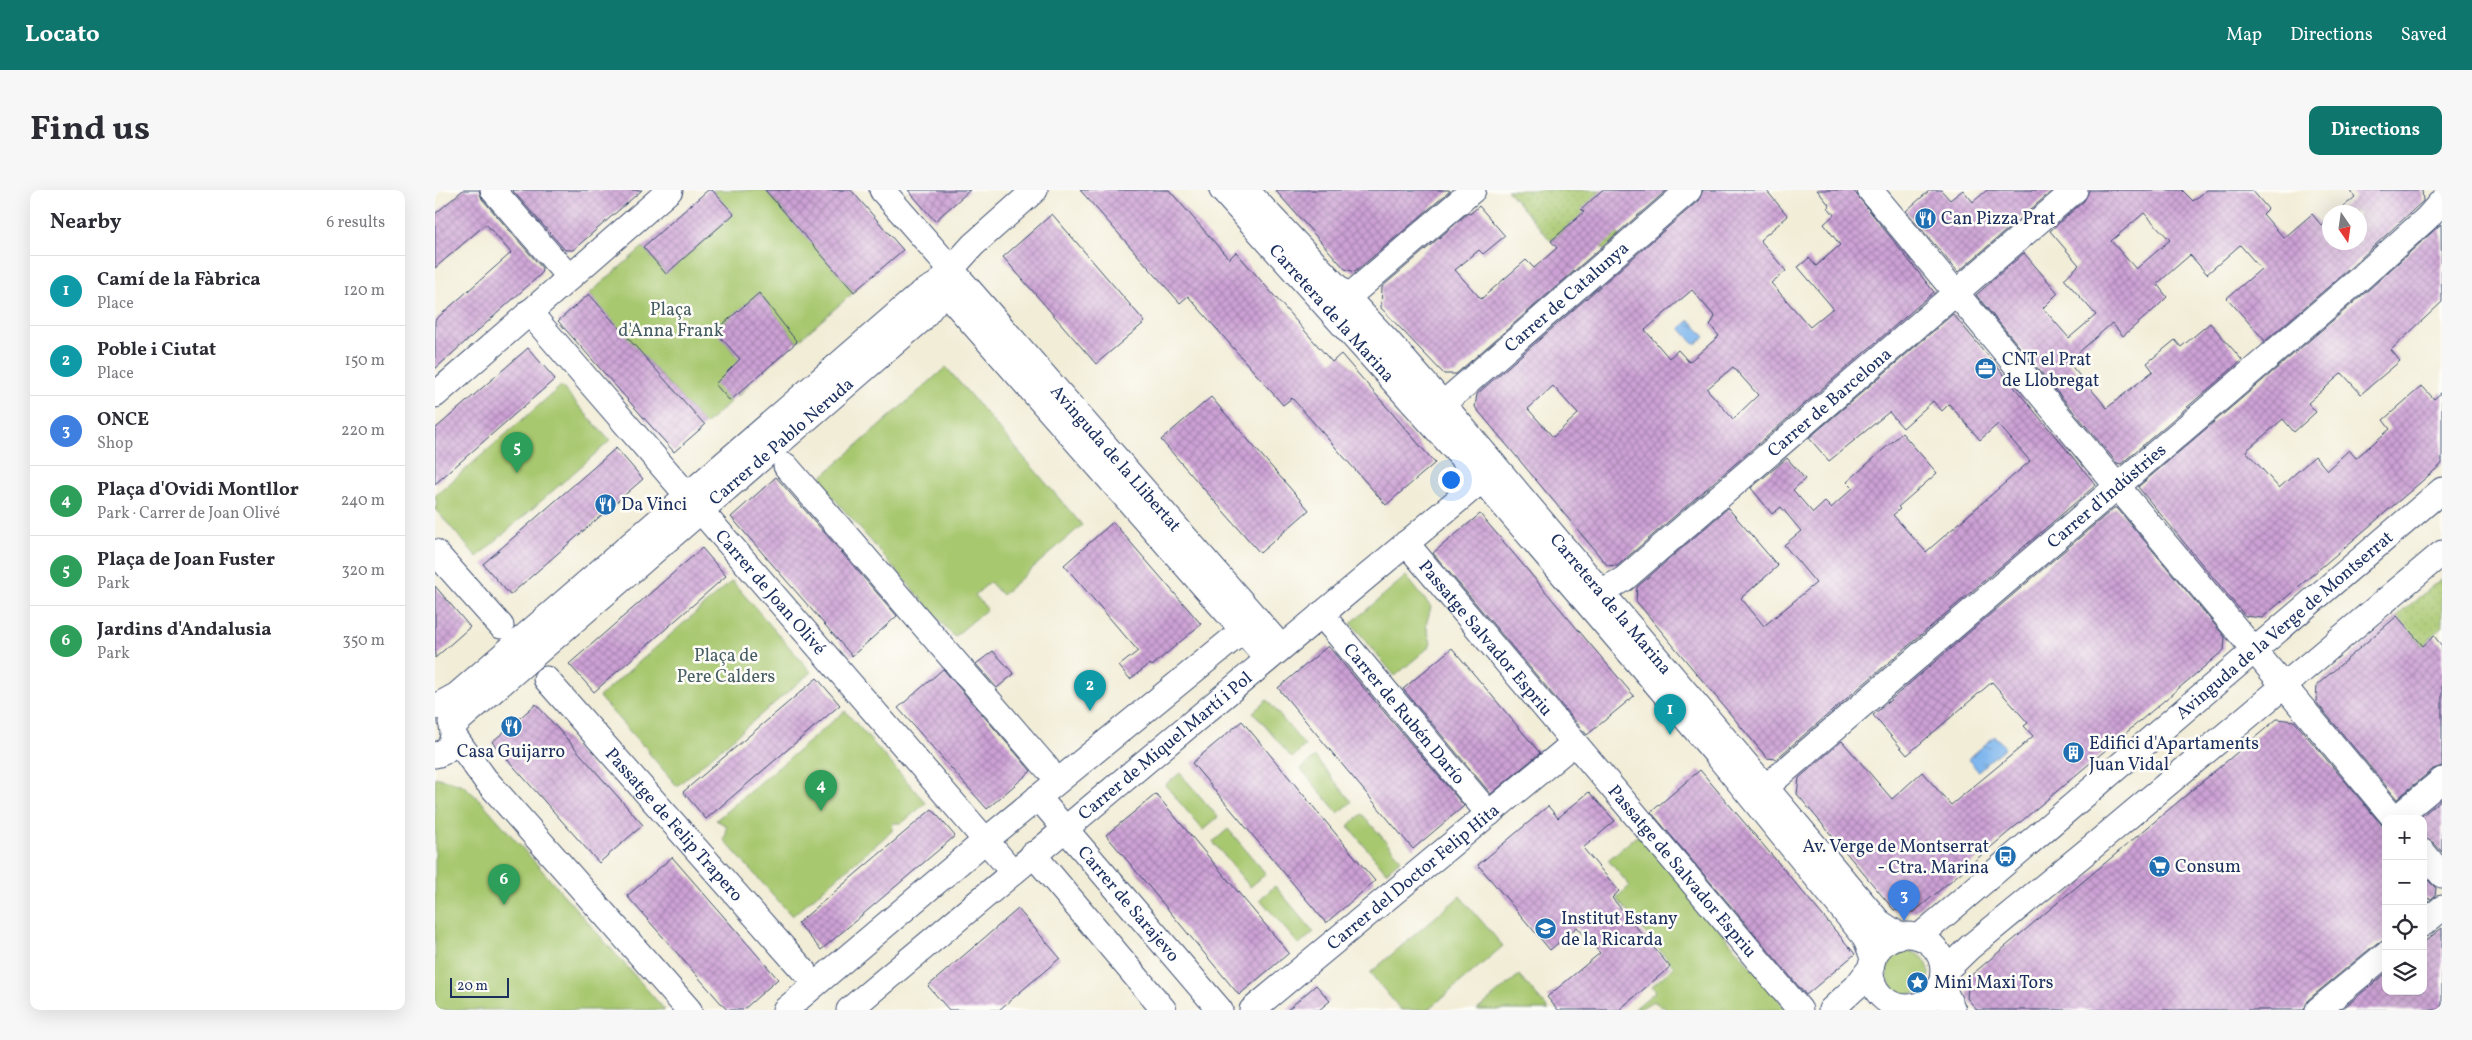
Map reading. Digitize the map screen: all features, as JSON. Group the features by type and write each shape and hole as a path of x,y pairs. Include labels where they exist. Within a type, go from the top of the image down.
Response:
{"street":[{"path":"493,190 569,277"},
{"path":"435,395 670,190"},
{"name":"Avinguda de la Llibertat","path":"883,190 945,276 1274,653"},
{"name":"Carretera de la Marina","path":"1222,190 1443,435 1717,755 1865,937 1872,963"},
{"name":"Carretera de la Marina","path":"1246,190 1443,404 1879,922 1910,936"},
{"path":"1347,298 1473,190"},
{"name":"Carrer de Catalunya","path":"1443,404 1689,190"},
{"name":"Carrer de Barcelona","path":"1602,591 1625,579 2075,190"},
{"name":"Carrer de Pablo Neruda","path":"445,743 458,721 919,294 945,276 973,245 1033,191"},
{"path":"1876,192 1956,293 2392,815"},
{"name":"Carrer d'Indústries","path":"1766,787 2357,282 2427,218 2442,201"},
{"name":"Carrer de Joan Olivé","path":"529,312 1012,871"},
{"path":"1443,404 1438,417 1443,435"},
{"path":"785,466 1047,768"},
{"name":"Carrer de Miquel Martí i Pol","path":"849,1010 1012,871 1482,480"},
{"name":"Avinguda de la Verge de Montserrat","path":"1910,936 2254,650 2442,490"},
{"name":"Carrer de Pablo Neruda","path":"435,708 457,695 694,504"},
{"name":"Passatge Salvador Espriu","path":"1407,543 1569,738"},
{"path":"435,552 501,626"},
{"path":"1872,963 1871,977 1879,993 1886,1000 1909,1008 1930,998 1942,978 1964,952 2442,553"},
{"path":"1575,588 1594,593 1602,591"},
{"name":"Carrer de Rubén Darío","path":"1321,614 1489,814"},
{"path":"785,1010 986,840 1250,625"},
{"name":"Passatge de Felip Trapero","path":"546,678 803,970"},
{"path":"435,708 445,714 445,743 485,779 689,1010"},
{"name":"Carrer del Doctor Felip Hita","path":"1252,1010 1489,814 1569,738"},
{"name":"Passatge de Salvador Espriu","path":"1569,738 1800,1010"},
{"path":"2400,815 2442,780"},
{"name":"Carrer de Sarajevo","path":"1039,798 1220,1010"},
{"path":"1033,854 1164,1010"},
{"path":"2427,857 2442,875"},
{"path":"2427,921 2442,908"},
{"path":"1831,1010 1857,987 1884,944 1910,936 1934,947 1939,955 1942,978 1953,1010"},
{"path":"2318,1010 2382,957"}],"green space":[{"name":"Plaça d'Anna Frank","path":"712,190 765,190 854,292 797,342 759,293 716,330 754,379 738,396 722,378 715,384 730,402 705,425 589,294 643,247 666,274 734,214"},
{"path":"1507,190 1602,190 1592,204 1620,236 1604,250 1591,236 1587,239 1572,222 1551,241"},
{"path":"946,367 1082,525 1002,595 990,582 975,595 987,609 954,637 818,480"},
{"path":"561,386 610,441 477,557 435,509 437,504 435,496"},
{"path":"1406,576 1431,607 1426,625 1431,643 1428,648 1395,676 1351,623"},
{"path":"2442,578 2442,626 2423,646 2397,616"},
{"name":"Plaça de Pere Calders","path":"732,581 811,672 677,786 644,745 599,697"},
{"path":"1267,700 1305,746 1292,758 1253,712"},
{"path":"845,711 926,803 902,823 893,823 892,831 792,916 723,839 727,833 725,832 727,826 716,820"},
{"path":"1315,757 1352,802 1338,813 1301,769"},
{"path":"1180,773 1218,817 1203,830 1165,785"},
{"path":"435,777 463,785 481,801 665,1010 435,1010"},
{"path":"1362,814 1401,859 1386,872 1348,826"},
{"path":"1228,829 1266,874 1250,887 1213,842"},
{"path":"1639,834 1787,1010 1667,1010 1663,1005 1661,1006 1653,1001 1638,1010 1633,1010 1656,991 1652,986 1674,967 1616,898 1630,886 1608,860"},
{"path":"1275,886 1314,932 1299,945 1260,899"},
{"path":"1460,896 1503,946 1428,1010 1401,1010 1370,973"},
{"path":"1908,952 1923,958 1929,973 1923,988 1908,994 1893,988 1887,973 1893,958"},
{"path":"1519,975 1549,1010 1477,1010"}],"water":[{"path":"1690,320 1705,337 1695,345 1680,328"},
{"path":"1995,736 2005,747 1978,771 1968,759"}],"building":[{"path":"463,190 479,190 482,199 542,268 541,274 435,369 435,320 511,253 486,224 435,268 435,214"},
{"path":"512,190 642,190 573,250 565,250"},
{"path":"708,190 712,190 734,214 666,274 643,247"},
{"path":"765,190 851,190 903,250 854,292"},
{"path":"908,190 970,190 935,221"},
{"path":"1080,190 1169,190 1229,259 1236,252 1332,362 1341,354 1435,463 1386,505 1292,398 1283,405 1188,296 1180,303"},
{"path":"1275,190 1450,191 1355,272 1345,269"},
{"path":"1602,190 1667,190 1456,374 1444,374 1381,308 1382,287 1468,213 1470,214 1479,206 1505,236 1483,254 1479,250 1455,270 1481,299 1526,260 1534,268 1557,248 1551,241 1584,212 1581,210"},
{"path":"1703,190 1766,190 1788,216 1760,240 1786,271 1771,283 1810,327 1833,308 1798,267 1809,258 1816,266 1840,245 1824,224 1834,215 1828,207 1830,206 1817,190 1853,190 1934,292 1617,566 1607,565 1475,407 1477,394 1698,201","holes":["1692,290 1715,317 1710,325 1719,336 1689,362 1678,350 1669,358 1645,330","1733,367 1758,395 1733,419 1707,389","1553,386 1578,414 1553,437 1528,409"]},
{"path":"1930,190 1941,190 1950,200 1963,190 1973,202 1987,190 2053,190 1958,272 1906,211"},
{"path":"2089,190 2182,190 2193,201 2207,190 2252,190 2268,209 2263,214 2284,238 2312,214 2322,226 2322,250 2367,250 2367,205 2345,205 2355,197 2350,190 2422,190 2423,201 2348,270 2265,341 2227,298 2261,269 2240,245 2207,274 2190,255 2157,284 2167,297 2157,307 2123,336 2112,323 2068,362 2107,408 2153,371 2147,363 2175,340 2181,347 2210,323 2242,360 2121,464 2117,463 1976,295 2024,253 2058,293 2043,308 2069,338 2096,315 2064,279 2079,265 2050,231 2084,201","holes":["2144,213 2170,240 2136,269 2111,241"]},
{"path":"1052,214 1145,322 1096,364 1003,257"},
{"path":"2441,224 2442,302 2391,350 2400,361 2361,394 2342,373 2308,403 2316,412 2294,432 2283,419 2246,451 2279,488 2315,456 2327,470 2349,450 2356,458 2390,429 2383,420 2422,386 2434,399 2442,392 2442,464 2262,618 2245,616 2138,487 2366,292"},
{"path":"759,293 797,342 730,401 715,384 740,359 715,331"},
{"path":"589,294 705,425 674,452 558,321"},
{"path":"1953,314 2096,485 1776,759 1767,758 1636,601 1637,587 1728,508 1778,566 1741,598 1764,626 1816,583 1784,545 1801,531 1781,507 1772,514 1751,488 1787,458 1805,479 1793,490 1813,513 1825,502 1831,508 1853,488 1847,482 1902,433 1937,473 1898,507 1900,509 1893,515 1926,552 2030,461 1998,424 1980,440 1949,404 1942,411 1933,401 1903,428 1889,412 1829,461 1809,438"},
{"path":"528,348 555,379 435,484 435,429"},
{"path":"1211,397 1309,510 1260,553 1161,440"},
{"path":"616,448 643,479 510,595 483,564"},
{"path":"776,477 897,616 852,656 731,517"},
{"path":"2114,508 2117,508 2225,637 2224,650 1914,912 1894,910 1797,794 1799,778 1842,741 1892,799 1922,772 1951,805 2020,748 2033,736 2024,726 2028,723 1992,682 1907,755 1873,715"},
{"path":"1480,514 1634,696 1587,735 1433,553"},
{"path":"1113,522 1201,624 1152,666 1150,664 1130,679 1119,666 1138,651 1064,565"},
{"path":"702,548 726,576 594,692 569,664"},
{"path":"435,586 470,627 435,658"},
{"path":"2397,616 2423,646 2434,636 2442,646 2442,766 2433,769 2397,799 2316,702 2317,685"},
{"path":"1328,646 1464,806 1413,849 1278,688"},
{"path":"1452,648 1540,753 1491,794 1403,689"},
{"path":"993,651 1014,674 997,688 976,664"},
{"path":"943,669 1031,771 987,809 898,708"},
{"path":"817,678 840,705 706,819 683,792"},
{"path":"536,704 643,825 599,863 492,742"},
{"path":"2277,719 2294,721 2382,825 2382,941 2377,943 2309,999 2304,1010 1977,1010 1967,998 1969,977"},
{"path":"1242,721 1375,881 1326,923 1192,763"},
{"path":"1700,770 1855,954 1806,995 1651,812"},
{"path":"1589,792 1615,821 1583,848 1619,891 1612,898 1670,967 1619,1010 1558,1010 1547,997 1600,953 1577,927 1550,950 1478,865 1548,806 1558,818"},
{"path":"1156,794 1289,953 1239,995 1106,835"},
{"path":"2442,799 2442,852 2434,843 2427,840 2427,815 2423,815"},
{"path":"932,809 955,836 821,950 798,923"},
{"path":"672,857 778,979 743,1010 727,1010 627,896"},
{"path":"2427,879 2436,888 2435,896 2431,899 2427,898"},
{"path":"1018,909 1060,958 999,1010 949,1010 928,986"},
{"path":"2442,928 2442,1010 2341,1010 2382,976 2382,995 2427,995 2427,940"},
{"path":"1316,985 1330,1001 1319,1010 1287,1010"}],"place":[{"name":"Can Pizza Prat","path":"1925,218"},
{"name":"CNT el Prat de Llobregat","path":"1986,369"},
{"name":"Plaça de Joan Fuster","path":"517,473"},
{"name":"Da Vinci","path":"605,504"},
{"name":"Poble i Ciutat","path":"1090,711"},
{"name":"Casa Guijarro","path":"511,726"},
{"name":"Camí de la Fàbrica","path":"1670,735"},
{"name":"Edifici d'Apartaments Juan Vidal","path":"2073,753"},
{"name":"Plaça d'Ovidi Montllor","path":"821,811"},
{"name":"Av. Verge de Montserrat - Ctra. Marina","path":"2005,856"},
{"name":"Consum","path":"2159,866"},
{"name":"Jardins d'Andalusia","path":"504,905"},
{"name":"ONCE","path":"1904,921"},
{"name":"Institut Estany de la Ricarda","path":"1545,928"},
{"name":"Mini Maxi Tors","path":"1918,982"}]}
